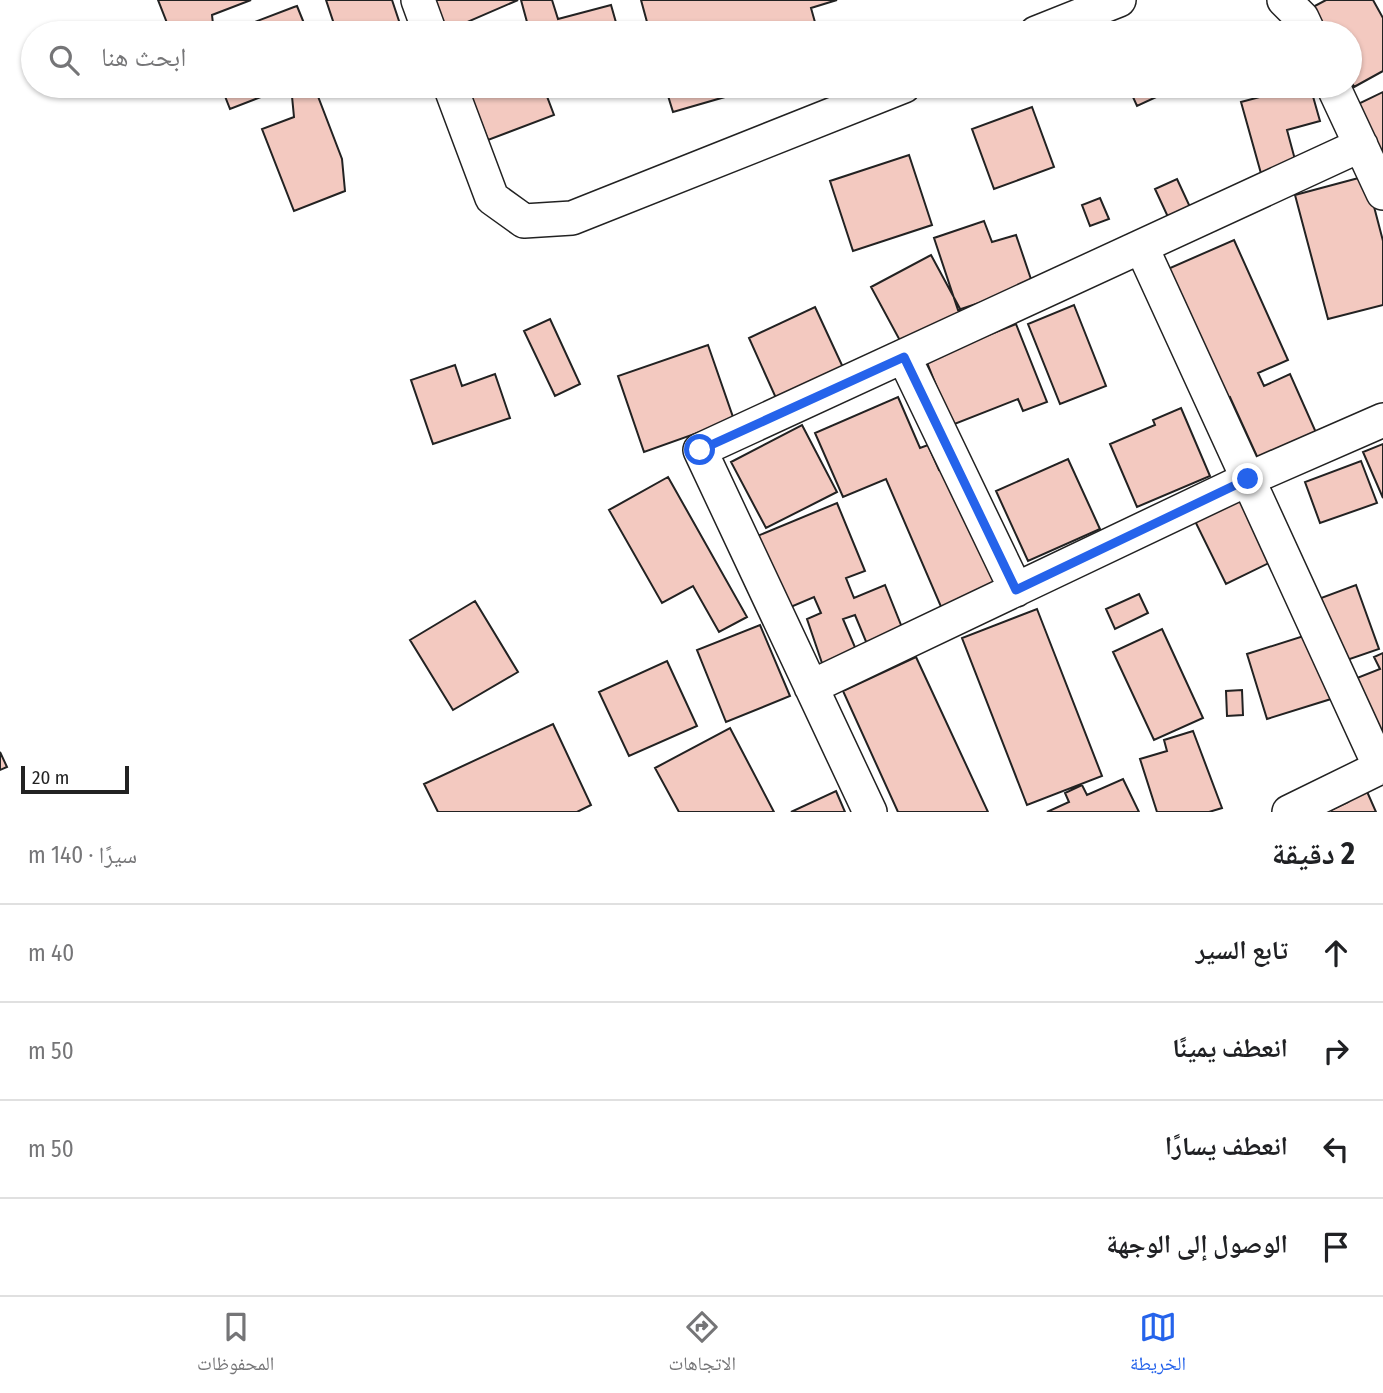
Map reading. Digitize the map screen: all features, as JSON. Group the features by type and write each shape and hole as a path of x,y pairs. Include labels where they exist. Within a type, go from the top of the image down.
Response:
{"street":[{"path":"418,0 426,21"},
{"path":"1066,21 1119,0"},
{"path":"1284,0 1303,21"},
{"path":"454,98 492,198 524,221 572,218 874,98"},
{"path":"1338,98 1383,193"},
{"path":"870,812 700,450 1360,145"},
{"path":"1142,248 1382,766 1289,812"},
{"path":"904,357 1016,590"},
{"path":"811,687 1248,479 1383,420"}],"building":[{"path":"158,0 251,0 212,15 213,21 166,21"},
{"path":"326,0 392,0 399,21 333,21"},
{"path":"427,0 518,0 470,21 437,21"},
{"path":"521,0 552,0 558,19 611,5 616,21 527,21"},
{"path":"641,0 837,0 811,8 815,21 647,21"},
{"path":"1326,0 1373,0 1383,18 1383,71 1362,83 1362,21 1318,21 1311,8"},
{"path":"297,6 303,21 257,21"},
{"path":"1383,92 1383,166 1354,106"},
{"path":"226,98 258,98 230,109"},
{"path":"292,98 319,98 342,159 345,191 294,211 262,129 294,117"},
{"path":"472,98 548,98 554,115 488,140"},
{"path":"669,98 721,98 673,112"},
{"path":"1133,98 1154,98 1137,106"},
{"path":"1256,98 1313,98 1320,121 1287,130 1297,167 1262,177 1241,102"},
{"path":"1032,107 1054,167 994,189 972,129"},
{"path":"909,155 932,225 853,251 830,181"},
{"path":"1366,176 1383,241 1383,305 1328,319 1295,195"},
{"path":"1177,179 1190,207 1168,217 1155,189"},
{"path":"1100,198 1109,219 1090,226 1082,205"},
{"path":"984,221 992,242 1016,235 1033,285 958,310 934,238"},
{"path":"1234,240 1288,360 1258,373 1264,386 1290,374 1318,437 1260,463 1230,397 1220,402 1161,272"},
{"path":"931,255 964,316 904,348 871,287"},
{"path":"1074,305 1106,386 1060,404 1028,324"},
{"path":"815,307 847,376 780,407 749,338"},
{"path":"550,319 580,384 555,396 524,331"},
{"path":"1016,324 1047,402 1023,411 1018,399 952,425 926,360"},
{"path":"708,345 734,420 644,452 618,376"},
{"path":"455,365 462,386 495,374 510,418 433,444 411,380"},
{"path":"898,397 920,448 928,445 939,470 960,461 1014,586 945,616 886,479 843,497 815,433"},
{"path":"1181,408 1210,476 1137,507 1110,444 1155,425 1153,420"},
{"path":"802,425 837,492 766,528 731,462"},
{"path":"1383,444 1383,498 1363,452"},
{"path":"1068,459 1100,529 1028,561 996,491"},
{"path":"1361,461 1377,503 1320,523 1305,482"},
{"path":"668,477 747,617 719,632 693,586 662,603 609,510"},
{"path":"1238,490 1273,561 1226,584 1191,513"},
{"path":"837,503 865,571 846,578 854,598 885,585 903,630 867,644 855,615 843,619 857,652 823,666 807,619 821,613 814,597 786,609 755,537"},
{"path":"1356,585 1379,649 1344,661 1321,598"},
{"path":"1139,594 1148,613 1115,629 1106,609"},
{"path":"475,601 518,672 453,710 410,640"},
{"path":"1037,609 1102,776 1027,805 962,638"},
{"path":"760,625 790,696 726,722 697,650"},
{"path":"1162,629 1203,718 1154,740 1113,652"},
{"path":"1310,634 1331,699 1267,719 1247,654"},
{"path":"1383,653 1383,740 1357,678 1380,669 1374,657"},
{"path":"916,657 988,812 898,812 843,691"},
{"path":"667,661 697,726 629,756 599,692"},
{"path":"1242,690 1243,715 1227,716 1226,691"},
{"path":"553,724 591,805 577,812 438,812 424,784"},
{"path":"730,728 774,812 679,812 655,768"},
{"path":"1193,731 1222,808 1209,812 1157,812 1140,759 1167,751 1164,740"},
{"path":"0,752 7,767 0,770"},
{"path":"1123,779 1139,812 1047,812 1069,802 1065,793 1082,785 1087,795"},
{"path":"1365,787 1376,812 1332,812 1331,810 1348,802 1345,796"},
{"path":"836,791 845,812 791,812"}],"route":[{"path":"700,450 904,357 1016,590 1248,479"}]}
